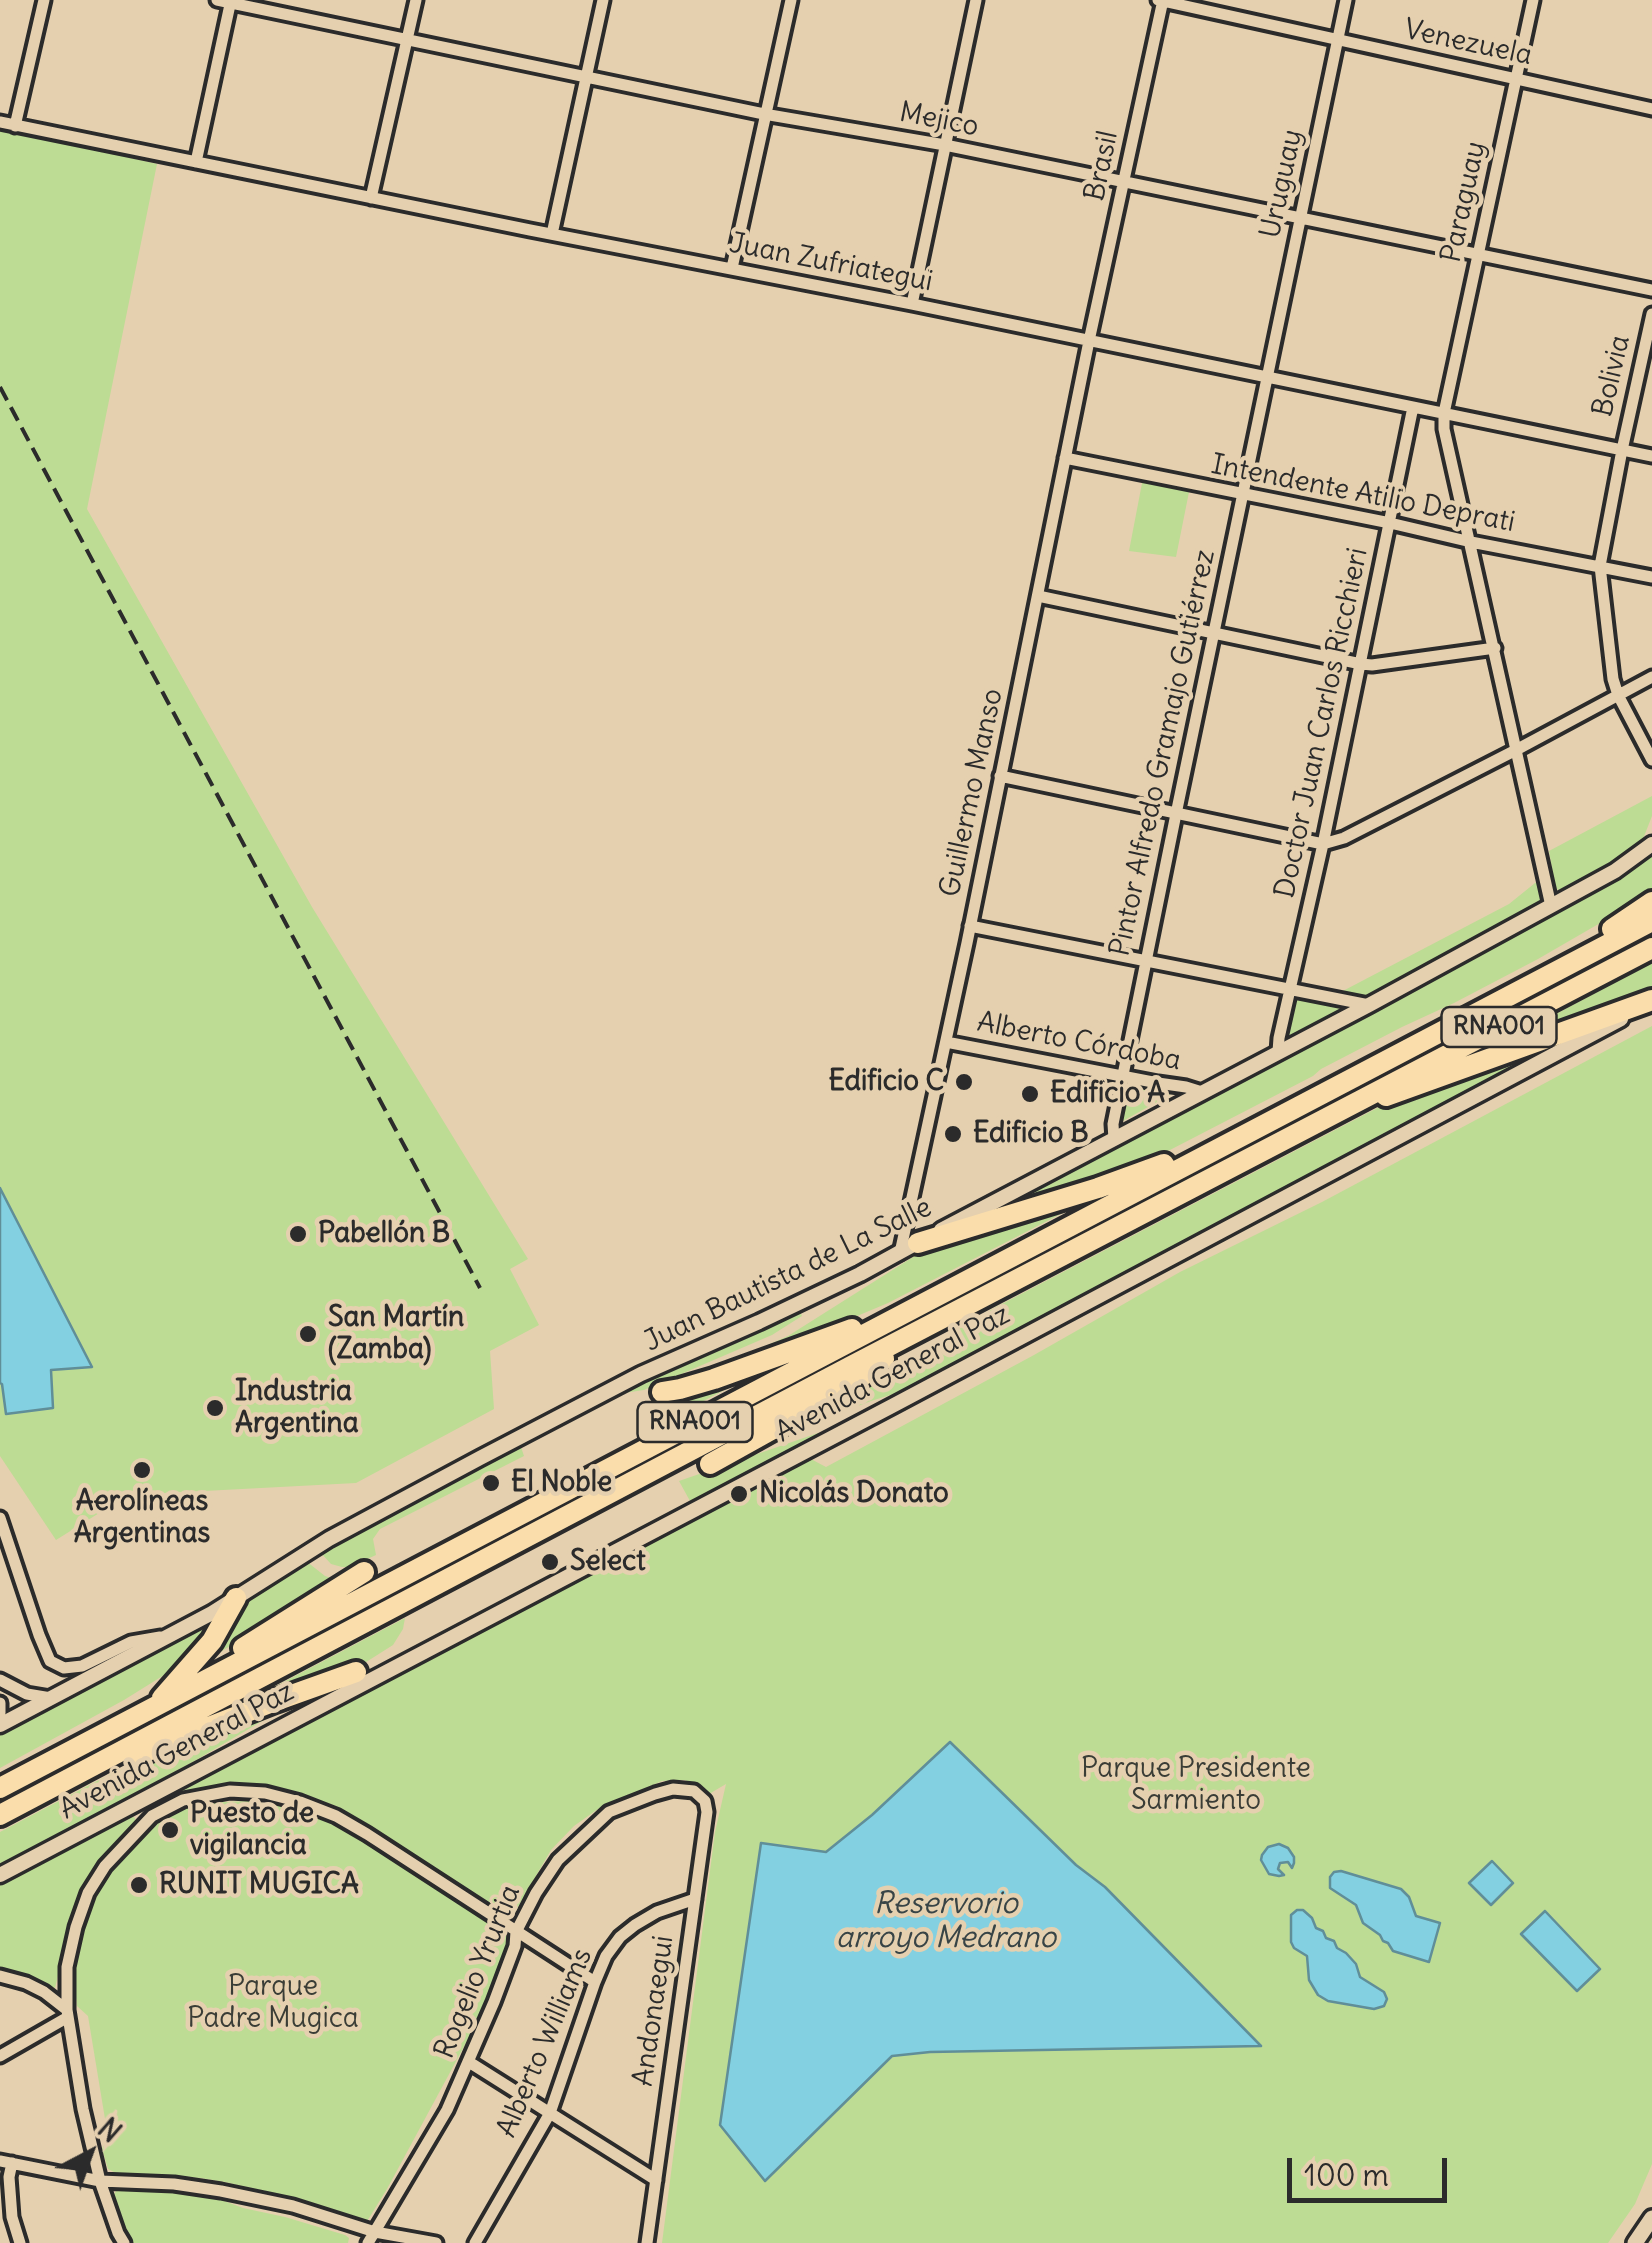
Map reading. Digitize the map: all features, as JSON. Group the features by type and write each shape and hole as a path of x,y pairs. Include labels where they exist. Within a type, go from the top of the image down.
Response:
{"highway":[{"path":"1534,983 1652,902"},
{"name":"Avenida General Paz","path":"0,1788 1652,921"},
{"name":"Avenida General Paz","path":"0,1815 1652,948"},
{"path":"1346,1107 1396,1094 1652,1001"},
{"path":"909,1248 1098,1188 1237,1138"},
{"path":"662,1392 714,1379 902,1314"},
{"path":"710,1464 858,1380 921,1330"},
{"path":"154,1708 364,1572"},
{"path":"154,1708 212,1640 236,1598"},
{"path":"67,1780 356,1672"}],"main road":[{"path":"1635,2243 1652,2218"}],"street":[{"path":"15,126 44,0"},
{"name":"Mejico","path":"217,0 764,114 945,145 1652,290"},
{"path":"371,198 416,0"},
{"path":"552,234 603,0"},
{"path":"732,268 790,0"},
{"path":"912,304 976,0"},
{"name":"Venezuela","path":"1160,0 1652,109"},
{"name":"Brasil","path":"1089,341 1160,0"},
{"name":"Uruguay","path":"1266,378 1346,0"},
{"name":"Paraguay","path":"1444,414 1533,0"},
{"path":"196,162 231,1"},
{"name":"Juan Zufriategui","path":"0,122 1652,456"},
{"name":"Bolivia","path":"1652,314 1600,566 1613,679 1652,760"},
{"name":"Guillermo Manso","path":"909,1248 946,1042 1089,341"},
{"name":"Pintor Alfredo Gramajo Gutiérrez","path":"1114,1139 1113,1124 1266,378"},
{"name":"Doctor Juan Carlos Ricchieri","path":"1278,1052 1414,407"},
{"path":"1444,414 1444,429 1552,906"},
{"name":"Intendente Atilio Deprati","path":"1065,458 1652,577"},
{"path":"1038,596 1361,664 1494,648"},
{"path":"1000,776 1323,844 1344,838 1652,677"},
{"name":"Juan Bautista de La Salle","path":"0,1725 170,1636 329,1539 641,1374 760,1322 909,1248 1370,1005 1615,871 1651,844"},
{"path":"970,926 1370,1005"},
{"name":"Avenida General Paz","path":"0,1876 1652,1001"},
{"name":"Alberto Córdoba","path":"946,1042 1202,1092"},
{"path":"0,1518 50,1661 64,1668 82,1666 131,1642 170,1636"},
{"path":"0,1680 27,1694 52,1698"},
{"path":"0,1703 0,1713"},
{"name":"Rogelio Yrurtia","path":"371,2238 447,2110 515,1946 516,1932 558,1860 609,1812 674,1789 694,1790"},
{"name":"Andonaegui","path":"647,2243 707,1812 705,1800 694,1790"},
{"path":"124,2243 100,2181 82,2109 68,2014 67,1967 88,1893 104,1866 152,1816 183,1800 230,1791 265,1793 300,1802 367,1834 595,1982"},
{"path":"144,1800 152,1816"},
{"name":"Alberto Williams","path":"475,2243 550,2113 606,1956 635,1925 656,1912 695,1898"},
{"path":"0,1976 35,1988 68,2014"},
{"path":"0,2056 68,2014"},
{"path":"469,2062 656,2180"},
{"path":"20,2243 12,2217 6,2162 100,2181 174,2184 222,2191 293,2206 371,2238 436,2243"}],"green space":[{"path":"0,127 157,164 87,509 312,907 528,1259 510,1269 539,1325 490,1351 494,1409 356,1483 128,1495 56,1540 0,1456"},
{"path":"1143,478 1190,487 1176,557 1129,551"},
{"path":"1652,796 1652,816 1635,851 1565,892 1558,890 1549,851"},
{"path":"1652,854 1652,893 1538,959 1168,1151 1101,1180 975,1219 1170,1112 1317,1040"},
{"path":"1540,879 1543,903 1363,1000 1339,993 1509,904"},
{"path":"1652,963 1652,989 1488,1050"},
{"path":"1294,995 1347,1006 1348,1011 1286,1043 1282,1039"},
{"name":"Parque Presidente Sarmiento","path":"1652,1026 1652,2164 1635,2204 1608,2243 662,2243 715,1832 726,1784 709,1794 685,1780 662,1781 598,1809 551,1850 515,1912 504,1913 336,1806 293,1792 233,1784 173,1796 809,1458 826,1467 1180,1272 1322,1202"},
{"path":"1554,1044 1555,1048 900,1392 773,1439 996,1307 1381,1106"},
{"path":"1128,1085 1171,1094 1123,1121 1120,1120 1124,1090"},
{"path":"1090,1199 888,1303 800,1340 709,1371 788,1336 932,1245"},
{"path":"799,1309 802,1316 772,1335 644,1390 624,1393 521,1447 524,1456 380,1529 373,1539 376,1555 342,1567 331,1564 320,1552 650,1376"},
{"path":"766,1368 643,1433 647,1419 665,1400"},
{"path":"818,1433 820,1436 301,1709 690,1501 679,1481"},
{"path":"306,1561 337,1580 209,1659 241,1604"},
{"path":"405,1618 393,1645 363,1664 219,1716"},
{"path":"215,1619 177,1667 0,1768 0,1733"},
{"path":"303,1697 191,1763 0,1865 0,1832 144,1759"},
{"name":"Parque Padre Mugica","path":"248,1801 304,1810 364,1841 507,1934 509,1945 474,2028 366,2223 314,2203 225,2182 118,2174 108,2169 102,2149 108,2137 88,2016 77,2006 74,1979 90,1908 104,1878 161,1821 203,1803"},
{"path":"129,1815 135,1821 98,1864 78,1895 55,1988 0,1970 0,1883"},
{"path":"122,2188 211,2196 345,2235 348,2243 133,2243 114,2194"}],"water":[{"path":"0,1188 92,1367 51,1370 53,1408 6,1414 0,1383"},
{"name":"Reservorio arroyo Medrano","path":"950,1742 1076,1865 1105,1887 1261,2046 892,2056 765,2181 720,2125 761,1843 826,1852"},
{"path":"1279,1844 1288,1848 1294,1863 1292,1868 1288,1862 1280,1863 1278,1869 1284,1875 1279,1876 1269,1874 1261,1860 1268,1847"},
{"path":"1492,1861 1513,1883 1491,1905 1469,1883"},
{"path":"1341,1871 1401,1889 1409,1897 1416,1916 1440,1923 1429,1962 1393,1951 1363,1923 1356,1905 1330,1888 1330,1877"},
{"path":"1303,1910 1326,1938 1346,1953 1356,1964 1360,1977 1384,1992 1384,2006 1374,2009 1328,2001 1318,1995 1309,1980 1307,1956 1291,1942 1291,1915"},
{"path":"1545,1911 1600,1969 1577,1991 1521,1934"}],"railway":[{"path":"0,387 480,1288"}],"place":[{"name":"Edificio C","path":"964,1082"},
{"name":"Edificio A","path":"1030,1094"},
{"name":"Edificio B","path":"953,1134"},
{"name":"Pabellón B","path":"298,1234"},
{"name":"San Martín (Zamba)","path":"308,1334"},
{"name":"Industria Argentina","path":"215,1408"},
{"name":"Aerolíneas Argentinas","path":"142,1470"},
{"name":"El Noble","path":"491,1483"},
{"name":"Nicolás Donato","path":"739,1494"},
{"name":"Select","path":"550,1562"},
{"name":"Puesto de vigilancia","path":"170,1830"},
{"name":"RUNIT MUGICA","path":"139,1885"}]}
